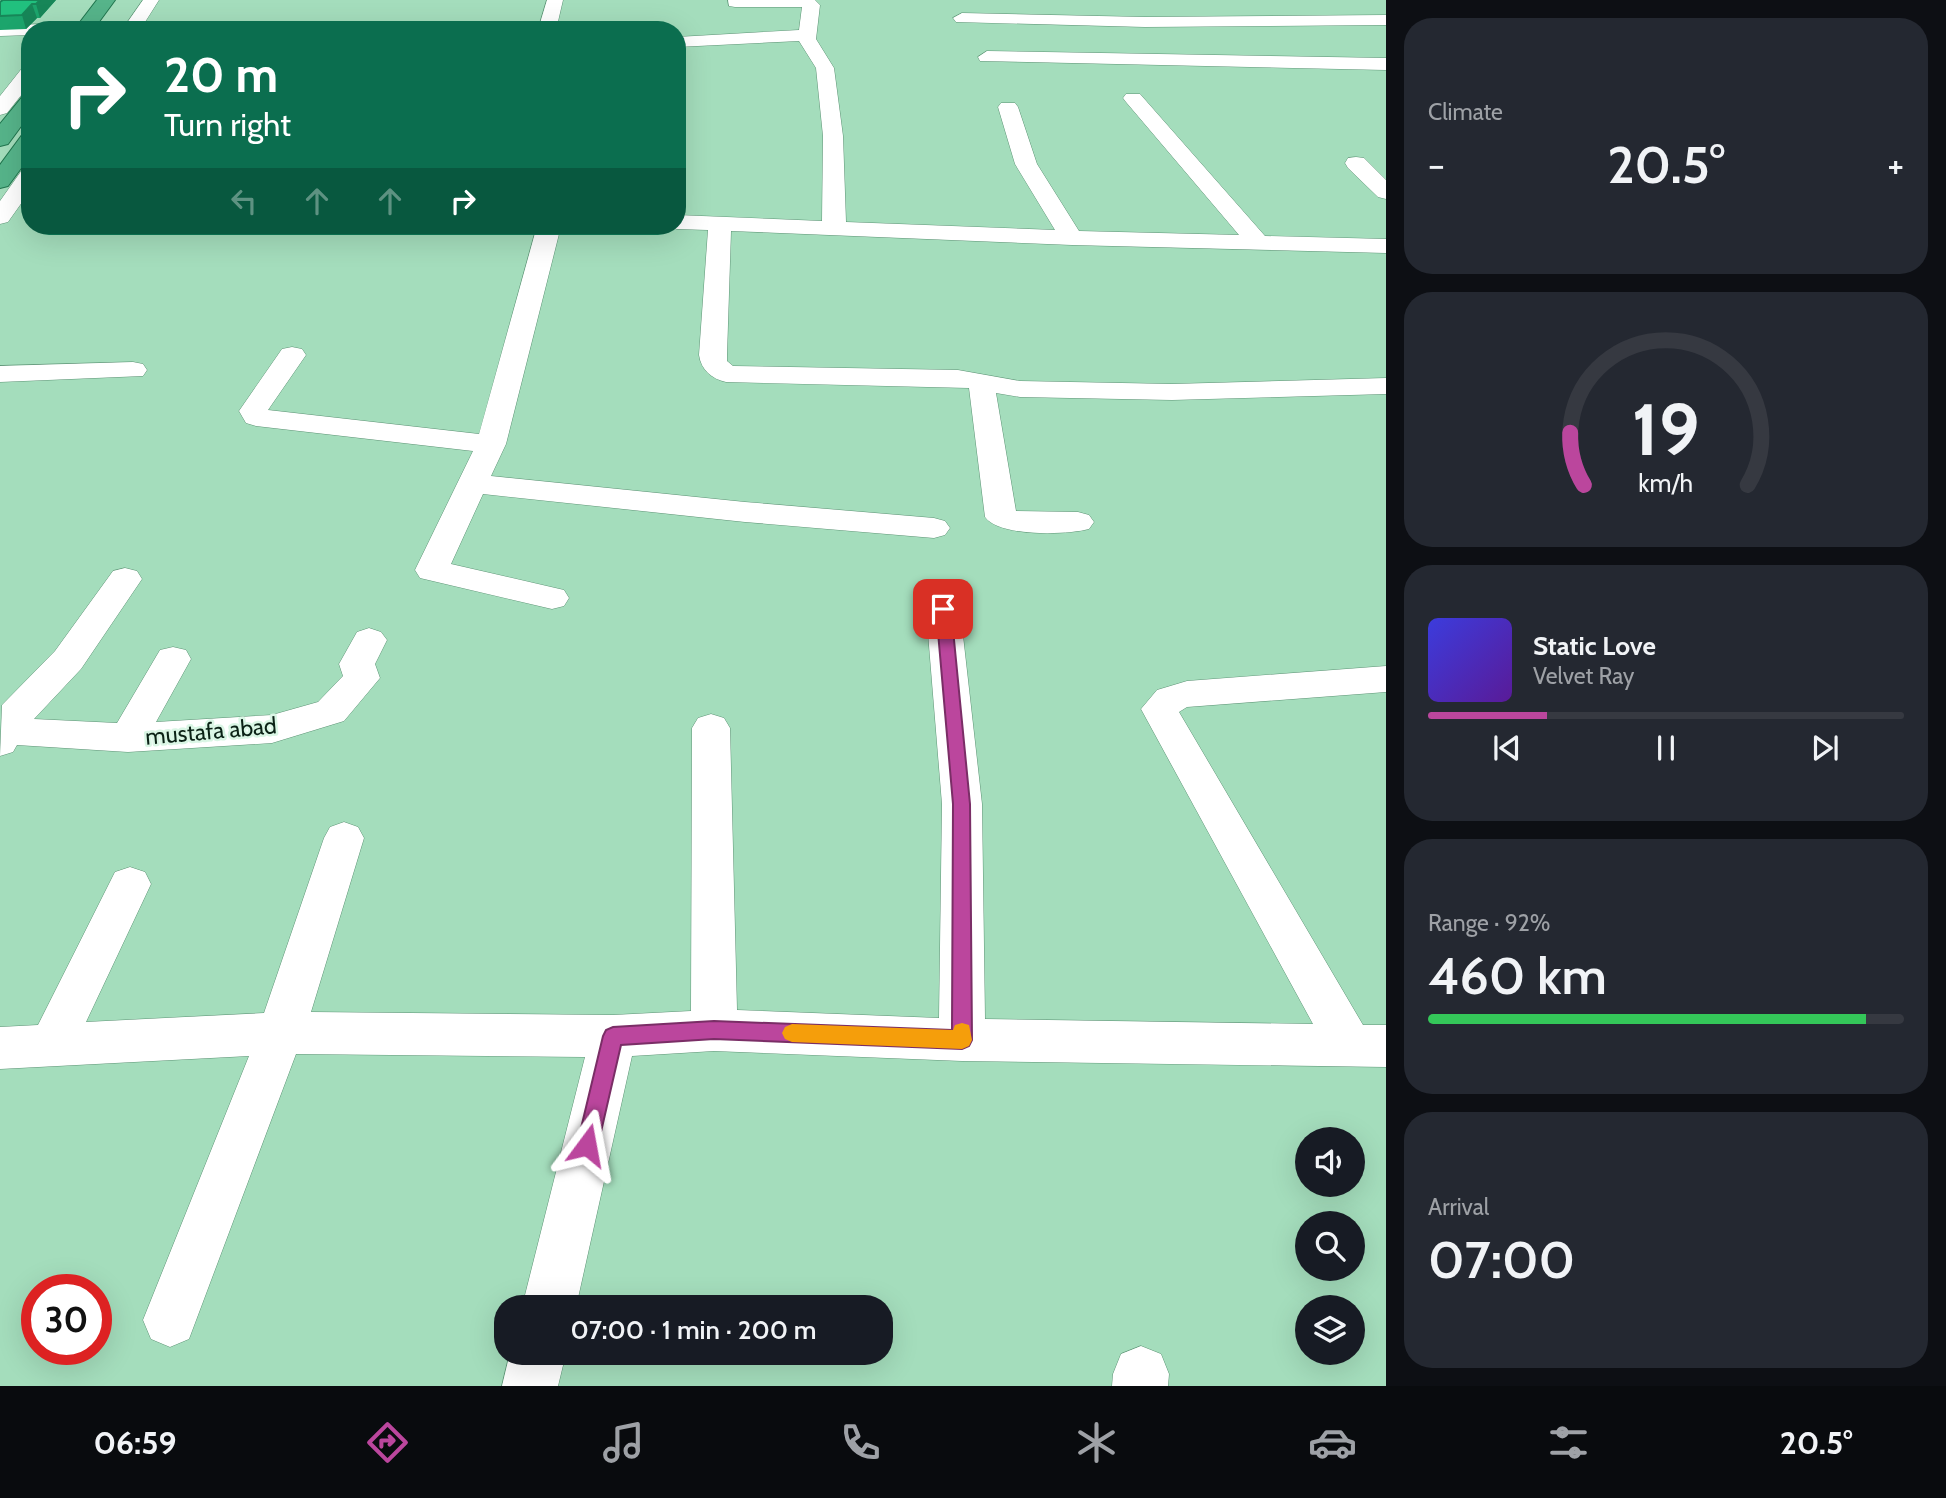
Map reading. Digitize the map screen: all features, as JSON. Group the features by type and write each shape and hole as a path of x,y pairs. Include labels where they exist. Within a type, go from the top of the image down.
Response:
{"highway":[{"path":"124,21 130,0"},
{"path":"87,21 93,3"},
{"path":"0,139 21,112"},
{"path":"0,181 21,152"}],"street":[{"path":"127,21 150,0"},
{"path":"549,21 555,0"},
{"path":"1342,0 1378,20"},
{"path":"734,2 808,2 811,5 807,35 825,68 833,136 834,228"},
{"path":"71,21 93,3"},
{"path":"962,9 1145,22 1378,20"},
{"path":"962,9 995,78"},
{"path":"0,30 21,30"},
{"path":"686,42 807,35"},
{"path":"980,46 1386,64"},
{"path":"0,109 21,82"},
{"path":"1132,98 1259,244"},
{"path":"1008,107 1026,164 1072,238"},
{"path":"1356,163 1386,192"},
{"path":"0,217 21,188"},
{"path":"0,217 21,217"},
{"path":"686,222 1072,238 1386,246"},
{"path":"720,223 712,355 718,369 737,375 958,378 1020,389 1172,392 1386,386"},
{"path":"547,235 491,444 432,570 552,598"},
{"path":"292,355 253,411 256,417 491,444"},
{"path":"0,374 132,370"},
{"path":"984,382 982,394 1000,517 1010,521 1078,522"},
{"path":"471,482 745,512 934,528"},
{"path":"125,579 68,660 15,715 3,737 128,738 173,659"},
{"path":"943,609 962,804 962,1040"},
{"name":"mustafa abad","path":"128,738 272,729 331,712 362,678 357,664 369,640"},
{"path":"1368,1045 1160,709 1170,699 1187,694 1386,680"},
{"path":"711,728 714,1030"},
{"path":"170,1320 281,1033 344,838"},
{"path":"51,1046 130,884"},
{"path":"0,1048 281,1033 613,1036 714,1030 962,1040 1368,1045"},
{"path":"552,1295 613,1036"}],"building":[{"path":"40,0 22,15 0,16 0,2"}],"slow traffic":[{"path":"792,1033 962,1040 962,1031"}],"route":[{"path":"587,1145 613,1036 714,1030 962,1040 962,804 943,609"}]}
